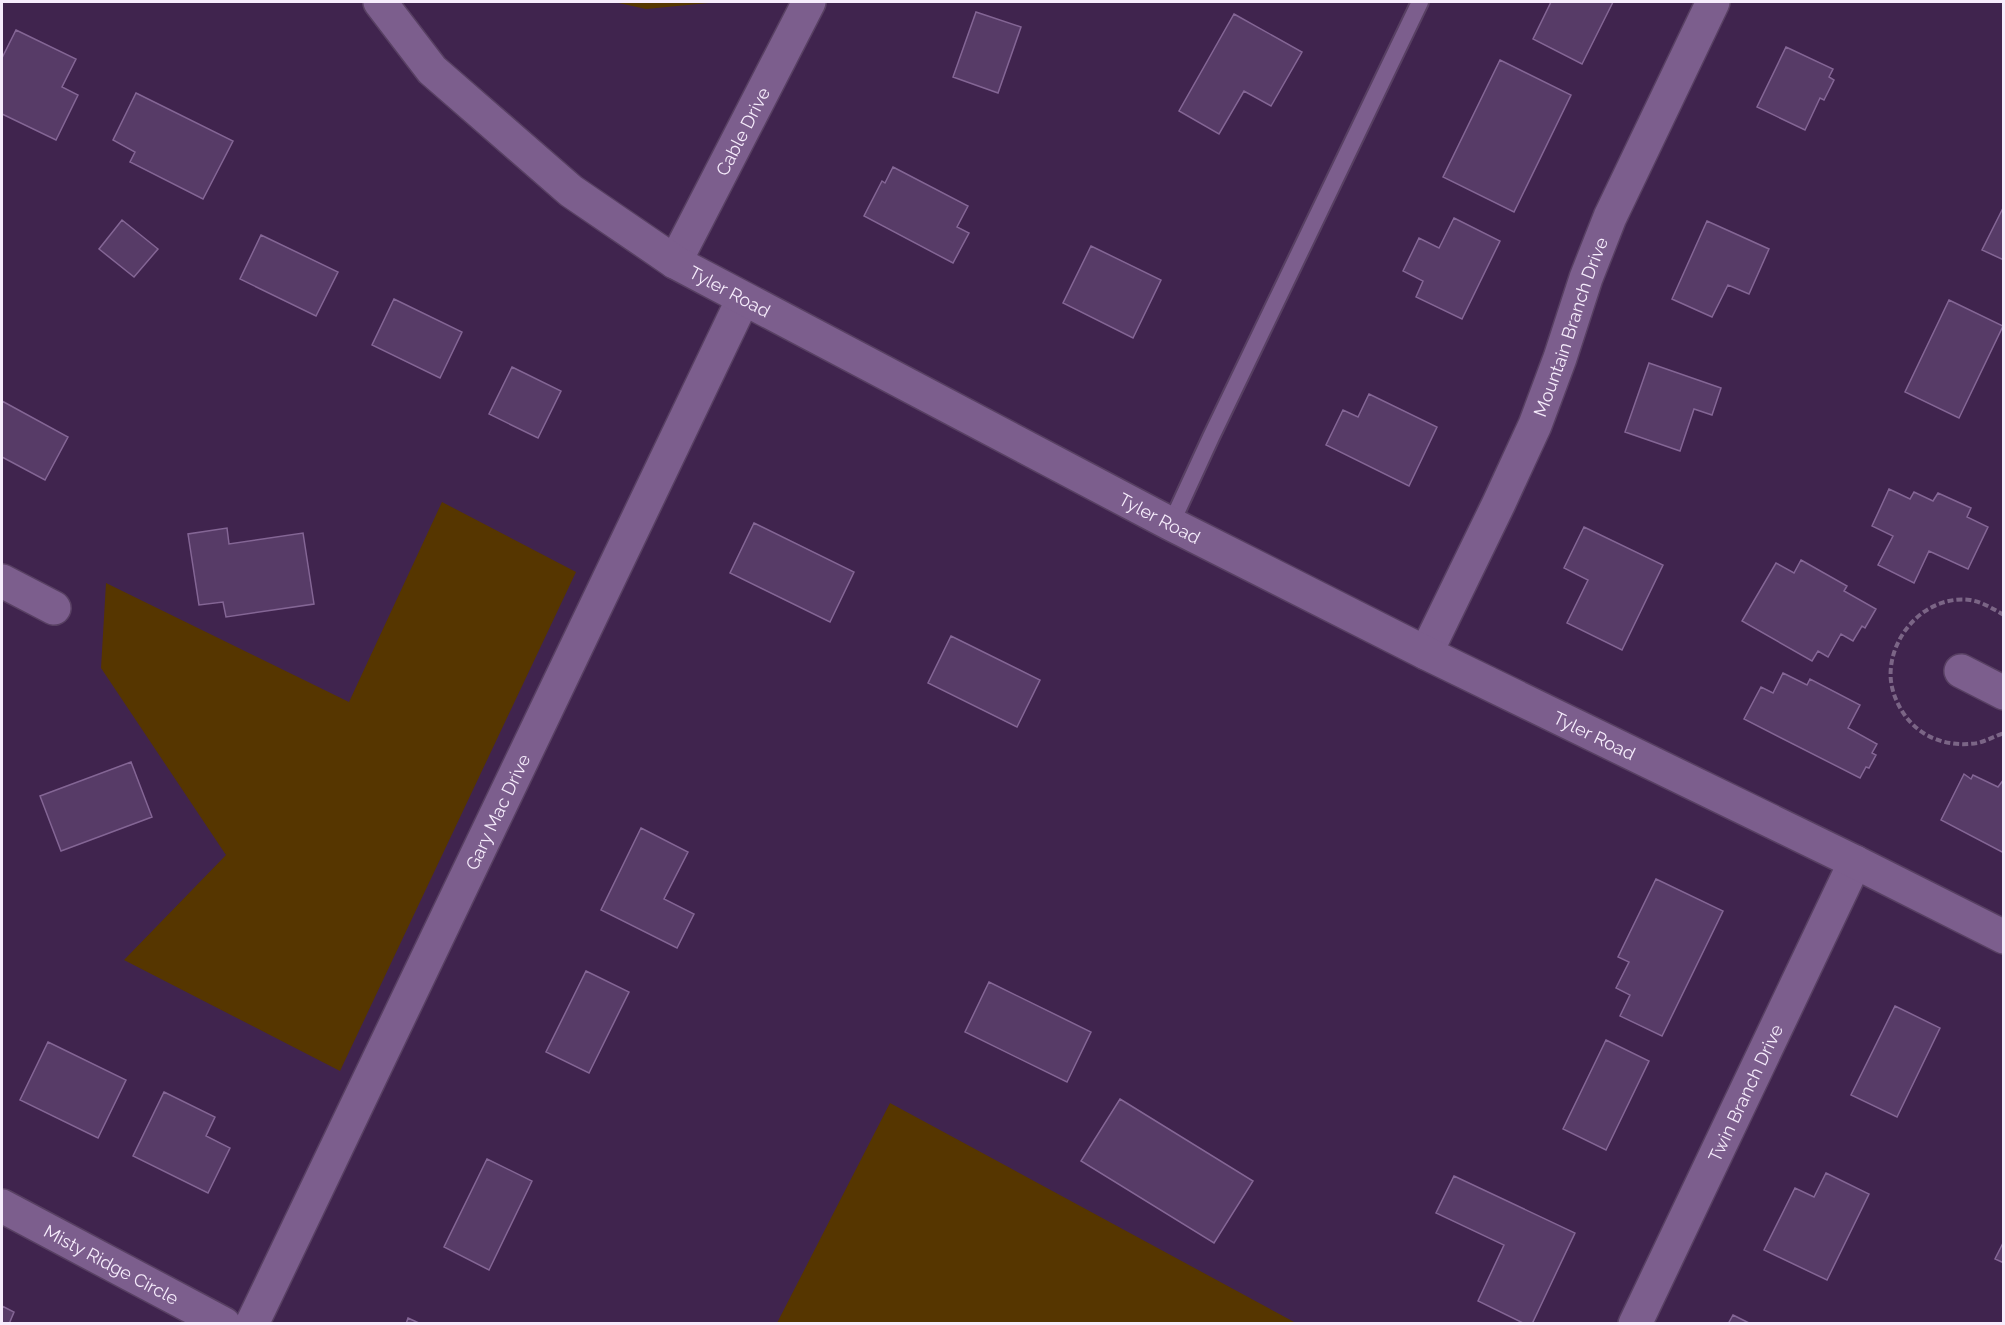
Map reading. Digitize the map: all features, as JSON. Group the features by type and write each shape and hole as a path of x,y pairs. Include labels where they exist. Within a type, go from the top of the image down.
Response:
{"street":[{"name":"Tyler Road","path":"380,2 432,70 571,191 675,262 1171,524 1426,653 2004,937"},
{"name":"Cable Drive","path":"675,262 809,2"},
{"name":"Mountain Branch Drive","path":"1426,653 1500,503 1534,425 1610,217 1713,2"},
{"name":"Gary Mac Drive","path":"252,1323 743,299"},
{"path":"2,580 54,608"},
{"path":"1961,671 2004,693"},
{"name":"Twin Branch Drive","path":"1635,1323 1855,862"},
{"name":"Misty Ridge Circle","path":"2,1206 224,1323"}],"lane":[{"path":"1171,524 1420,2"}],"shaded area":[{"path":"614,2 719,2 646,9"},
{"path":"442,502 576,572 340,1071 124,960 226,855 101,668 106,583 349,702"},
{"path":"890,1103 1296,1323 777,1323"}],"building":[{"path":"1551,2 1613,2 1582,64 1533,39"},
{"path":"976,12 1021,27 998,93 953,77"},
{"path":"1234,14 1302,52 1271,106 1244,91 1219,134 1179,111"},
{"path":"16,30 76,59 62,87 78,95 56,140 2,114 2,58"},
{"path":"1786,47 1833,69 1829,77 1834,80 1824,100 1820,98 1805,130 1757,107"},
{"path":"1500,60 1571,95 1514,212 1443,177"},
{"path":"136,93 233,141 203,199 130,162 135,152 113,140"},
{"path":"893,167 968,206 957,227 969,233 953,263 864,216 882,181 885,183"},
{"path":"2004,206 2004,260 1982,250"},
{"path":"1454,218 1500,241 1462,319 1416,297 1423,281 1403,271 1419,238 1439,248"},
{"path":"122,220 158,249 134,277 99,249"},
{"path":"1707,221 1769,249 1749,294 1728,285 1712,317 1672,299"},
{"path":"261,235 338,272 316,316 240,279"},
{"path":"1091,246 1161,280 1133,338 1063,303"},
{"path":"394,299 462,332 440,378 372,345"},
{"path":"1949,300 2003,326 1959,418 1905,392"},
{"path":"1649,363 1721,388 1712,415 1694,409 1680,451 1625,432"},
{"path":"512,367 561,391 538,438 489,414"},
{"path":"1369,394 1437,427 1409,486 1326,445 1343,410 1358,417"},
{"path":"2,401 68,437 45,480 2,457"},
{"path":"1889,489 1910,499 1914,492 1933,501 1938,493 1971,508 1967,517 1988,527 1968,569 1929,551 1914,583 1878,565 1893,536 1872,526"},
{"path":"754,523 854,572 830,622 730,573"},
{"path":"1584,527 1663,565 1622,650 1567,623 1588,580 1564,568"},
{"path":"227,528 229,544 303,533 314,604 226,617 223,602 199,605 188,534"},
{"path":"1801,560 1847,586 1844,591 1876,609 1865,628 1862,626 1853,641 1841,634 1828,657 1818,651 1812,661 1742,621 1776,563 1794,573"},
{"path":"951,636 1040,680 1017,727 928,683"},
{"path":"1783,673 1807,685 1810,679 1860,705 1848,728 1877,744 1872,753 1876,755 1860,778 1744,719 1761,687 1773,693"},
{"path":"131,762 152,817 61,851 40,796"},
{"path":"1964,774 1971,779 1973,775 1998,787 2004,779 2004,853 1941,820"},
{"path":"641,828 688,852 664,899 694,914 677,948 601,910"},
{"path":"1656,879 1723,911 1662,1036 1620,1016 1630,995 1616,988 1629,962 1618,957"},
{"path":"586,971 629,992 589,1073 546,1052"},
{"path":"989,982 1091,1032 1067,1082 965,1032"},
{"path":"1895,1006 1940,1028 1897,1117 1851,1095"},
{"path":"1606,1040 1649,1061 1606,1150 1563,1129"},
{"path":"48,1042 126,1080 98,1138 20,1100"},
{"path":"164,1092 215,1117 206,1136 230,1148 208,1193 133,1156"},
{"path":"1120,1099 1253,1181 1214,1243 1081,1161"},
{"path":"487,1159 532,1181 489,1270 444,1247"},
{"path":"1826,1173 1869,1194 1827,1280 1764,1250 1795,1188 1814,1197"},
{"path":"1454,1176 1575,1233 1532,1324 1525,1324 1478,1301 1504,1245 1436,1213"},
{"path":"2004,1241 2004,1263 1995,1259"},
{"path":"2,1306 14,1312 9,1324 2,1324"},
{"path":"1733,1315 1751,1324 1728,1324"},
{"path":"408,1318 421,1324 406,1324"}]}
